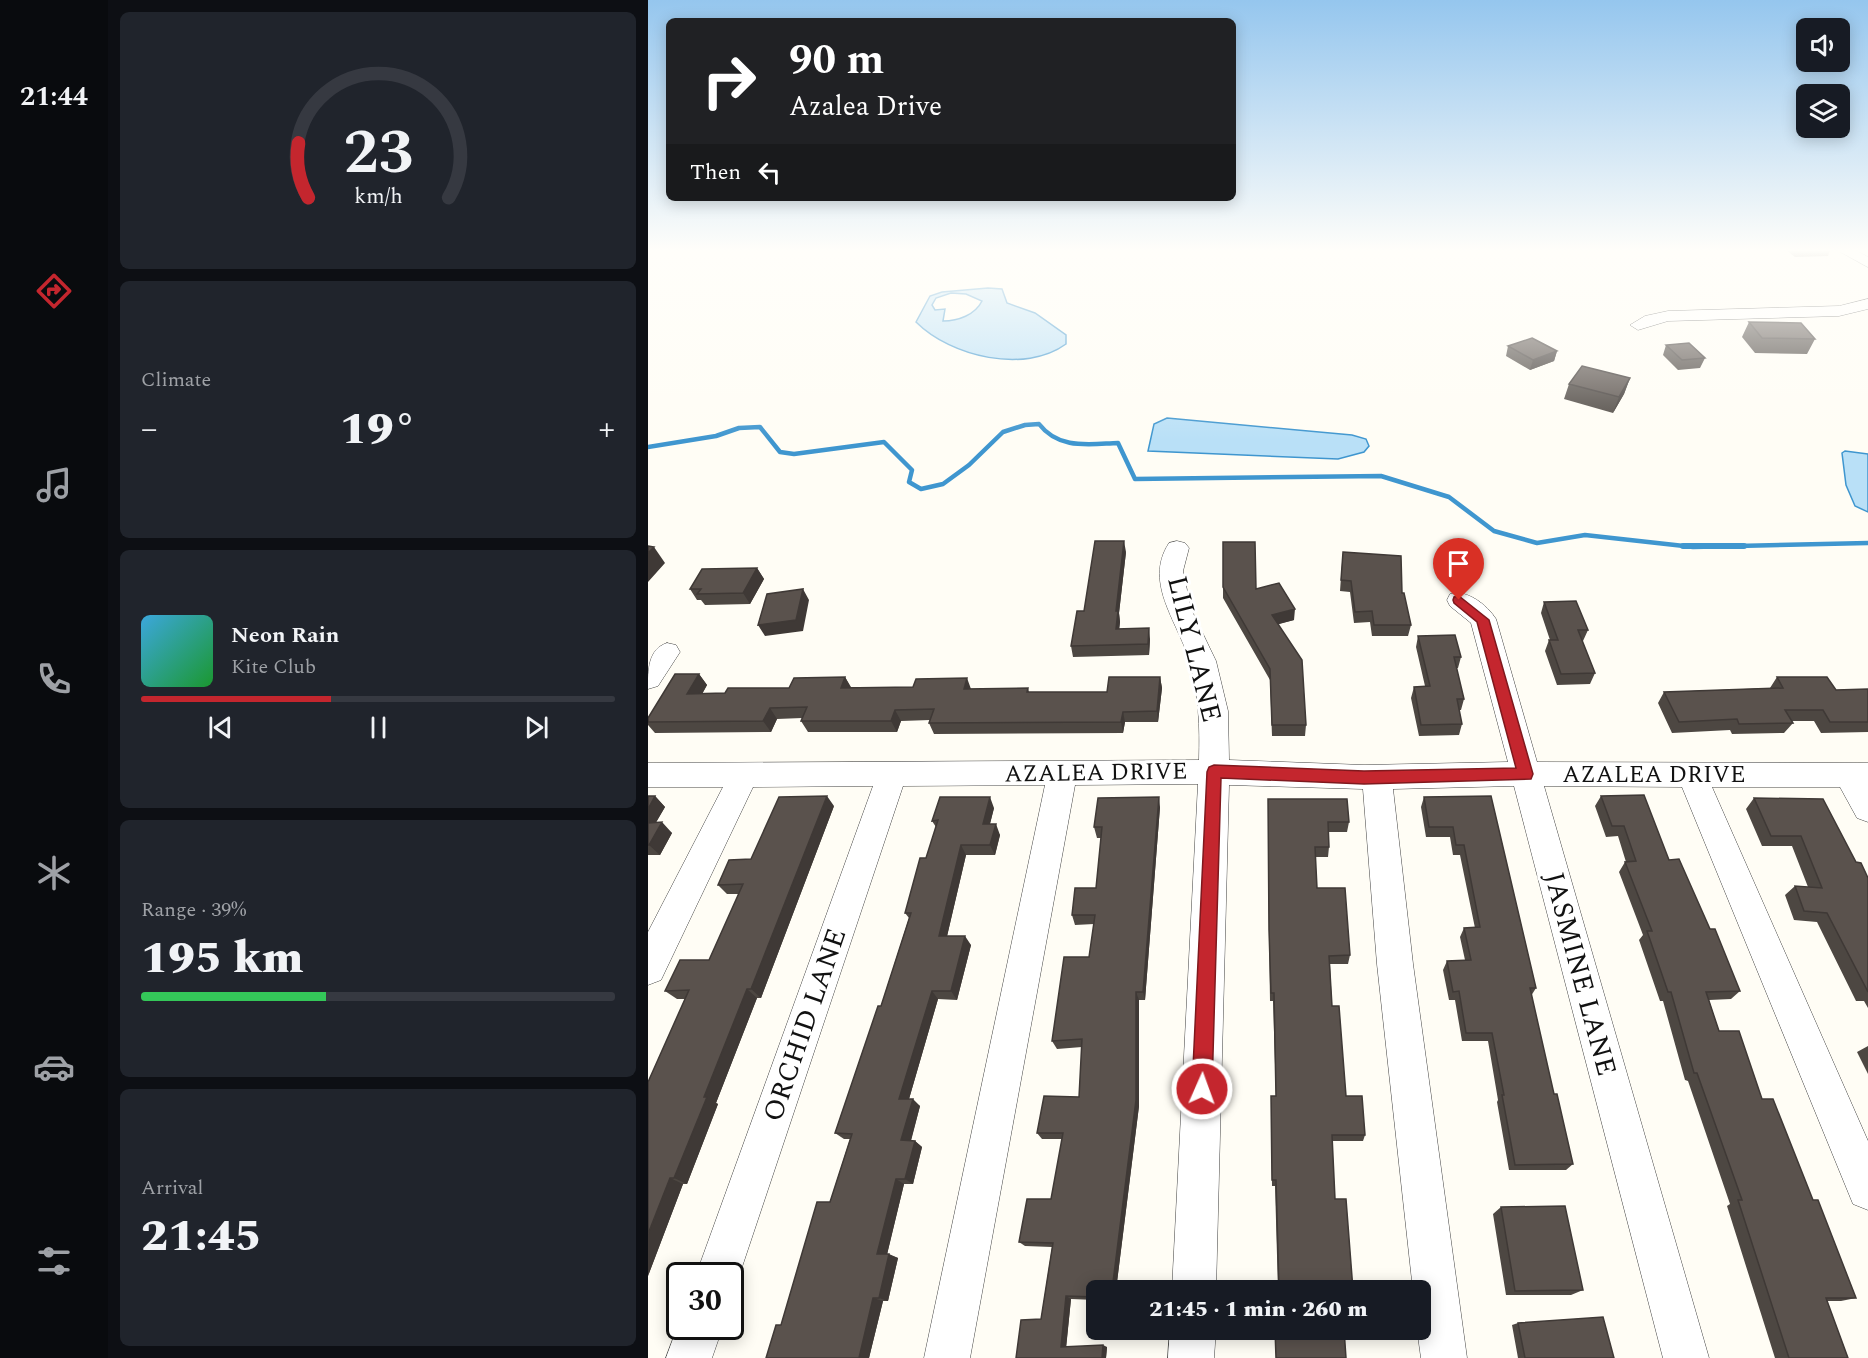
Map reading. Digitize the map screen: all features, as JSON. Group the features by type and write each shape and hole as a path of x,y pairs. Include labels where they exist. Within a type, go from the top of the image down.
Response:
{"street":[{"path":"1638,326 1668,316 1758,313"},
{"name":"LILY LANE","path":"1177,548 1171,571 1179,609 1203,661 1214,711 1214,772 1194,1280"},
{"name":"JASMINE LANE","path":"1459,600 1483,620 1686,1358"},
{"path":"648,679 668,652"},
{"name":"AZALEA DRIVE","path":"648,775 1214,772 1377,777 1525,774 1858,775"},
{"path":"947,1358 1062,773"},
{"name":"ORCHID LANE","path":"723,1262 892,774"},
{"path":"648,968 744,775"},
{"path":"1692,775 1868,1189"},
{"path":"1858,775 1868,809"},
{"path":"1377,777 1395,964 1444,1358"},
{"path":"689,1358 695,1340"},
{"path":"1191,1358 1192,1340"}],"water":[{"path":"921,313 944,313 943,321 954,320 970,313 1036,313 1066,335 1066,344 1049,353 1030,358 989,357 948,344 916,322"},
{"path":"1167,418 1352,435 1366,439 1369,446 1364,452 1338,459 1148,451 1154,424"},
{"path":"1845,451 1868,454 1868,512 1855,506 1846,485 1842,453"}],"building":[{"path":"1749,322 1801,323 1815,339 1762,338"},
{"path":"1532,338 1557,351 1533,360 1508,346"},
{"path":"1689,343 1705,358 1682,360 1666,345"},
{"path":"1582,366 1630,378 1619,397 1569,384"},
{"path":"1095,541 1124,541 1116,629 1149,628 1148,644 1071,646 1077,611 1084,611"},
{"path":"1223,542 1255,542 1256,589 1279,583 1295,609 1272,615 1302,660 1306,725 1272,725 1270,669 1223,587"},
{"path":"1343,552 1401,556 1402,593 1404,593 1411,625 1374,625 1372,611 1355,612 1351,581 1341,580"},
{"path":"757,568 743,593 697,594 701,589 690,589 702,569"},
{"path":"803,589 796,620 758,625 767,594"},
{"path":"1576,601 1588,630 1578,630 1595,673 1561,674 1549,640 1558,640 1544,602"},
{"path":"1455,635 1461,657 1454,657 1464,699 1457,699 1462,724 1421,725 1414,687 1430,686 1418,636"},
{"path":"675,674 699,674 687,694 725,693 728,688 789,688 794,678 845,677 841,688 913,687 916,679 967,678 964,689 1028,688 1027,692 1107,692 1109,677 1160,677 1157,711 1123,712 1121,722 929,723 934,709 895,710 891,721 801,721 807,707 770,708 763,721 648,722 648,718"},
{"path":"1777,677 1827,677 1836,690 1868,689 1868,722 1830,722 1823,710 1785,710 1793,723 1739,724 1737,719 1679,722 1664,692 1783,688"},
{"path":"1644,795 1669,860 1679,859 1710,929 1715,929 1740,991 1706,992 1719,1031 1739,1031 1762,1099 1773,1099 1813,1200 1818,1200 1856,1298 1826,1298 1848,1358 1789,1358 1738,1200 1742,1200 1697,1073 1694,1073 1671,992 1668,992 1647,931 1652,931 1625,862 1636,861 1624,826 1612,826 1601,796"},
{"path":"648,796 655,796 648,809"},
{"path":"827,796 751,989 747,989 674,1178 670,1178 648,1234 648,1082 689,990 665,991 680,960 709,960 743,884 718,885 729,860 751,859 779,797"},
{"path":"1491,796 1536,988 1530,988 1554,1094 1557,1094 1573,1164 1515,1165 1492,1033 1466,1033 1459,991 1453,992 1447,961 1471,960 1464,928 1480,927 1464,845 1456,845 1453,827 1429,827 1424,797"},
{"path":"940,797 990,797 983,824 996,824 990,845 961,845 939,936 965,936 951,991 932,991 899,1099 913,1099 901,1140 915,1141 905,1179 896,1179 877,1254 889,1254 879,1298 873,1298 859,1358 766,1358 776,1325 781,1325 817,1202 830,1202 852,1134 835,1133 878,1006 881,1006 911,913 905,913 920,858 926,858 938,820 932,821"},
{"path":"1159,797 1143,992 1136,992 1136,1100 1113,1280 1086,1280 1086,1297 1066,1296 1061,1347 1103,1345 1102,1358 1016,1358 1021,1320 1041,1319 1053,1243 1019,1242 1027,1199 1051,1199 1063,1133 1037,1133 1044,1096 1079,1097 1082,1039 1052,1041 1064,957 1089,957 1095,915 1072,915 1075,888 1096,888 1102,827 1094,827 1098,798"},
{"path":"1754,798 1823,799 1856,862 1861,863 1868,878 1868,992 1827,913 1804,911 1795,886 1822,888 1801,836 1771,836"},
{"path":"1268,799 1347,799 1349,822 1328,822 1329,847 1315,847 1317,888 1345,888 1350,955 1329,956 1332,1006 1339,1006 1346,1096 1362,1096 1365,1135 1332,1135 1335,1199 1346,1199 1352,1280 1279,1280 1276,1180 1272,1180 1271,1096 1276,1096 1274,993 1271,993"},
{"path":"662,822 649,845 648,845 648,823"},
{"path":"1565,1206 1583,1290 1515,1291 1501,1207"},
{"path":"1603,1317 1614,1358 1525,1358 1518,1323"},
{"path":"1275,1340 1345,1340 1346,1358 1276,1358"}],"waterway":[{"path":"648,447 716,436 739,428 760,427 780,452 794,454 884,442 912,470 909,482 921,489 943,484 969,465 1003,432 1025,425 1039,424 1047,432 1065,442 1075,444 1118,443 1135,479 1381,476 1449,497 1494,531 1537,543 1585,535 1684,546"},
{"path":"1737,546 1868,543"},
{"path":"1684,546 1737,546"},
{"path":"1684,546 1737,546"},
{"path":"1737,546 1744,546"}],"route":[{"path":"1202,1089 1214,772 1364,777 1525,774 1483,620 1459,600"}]}
